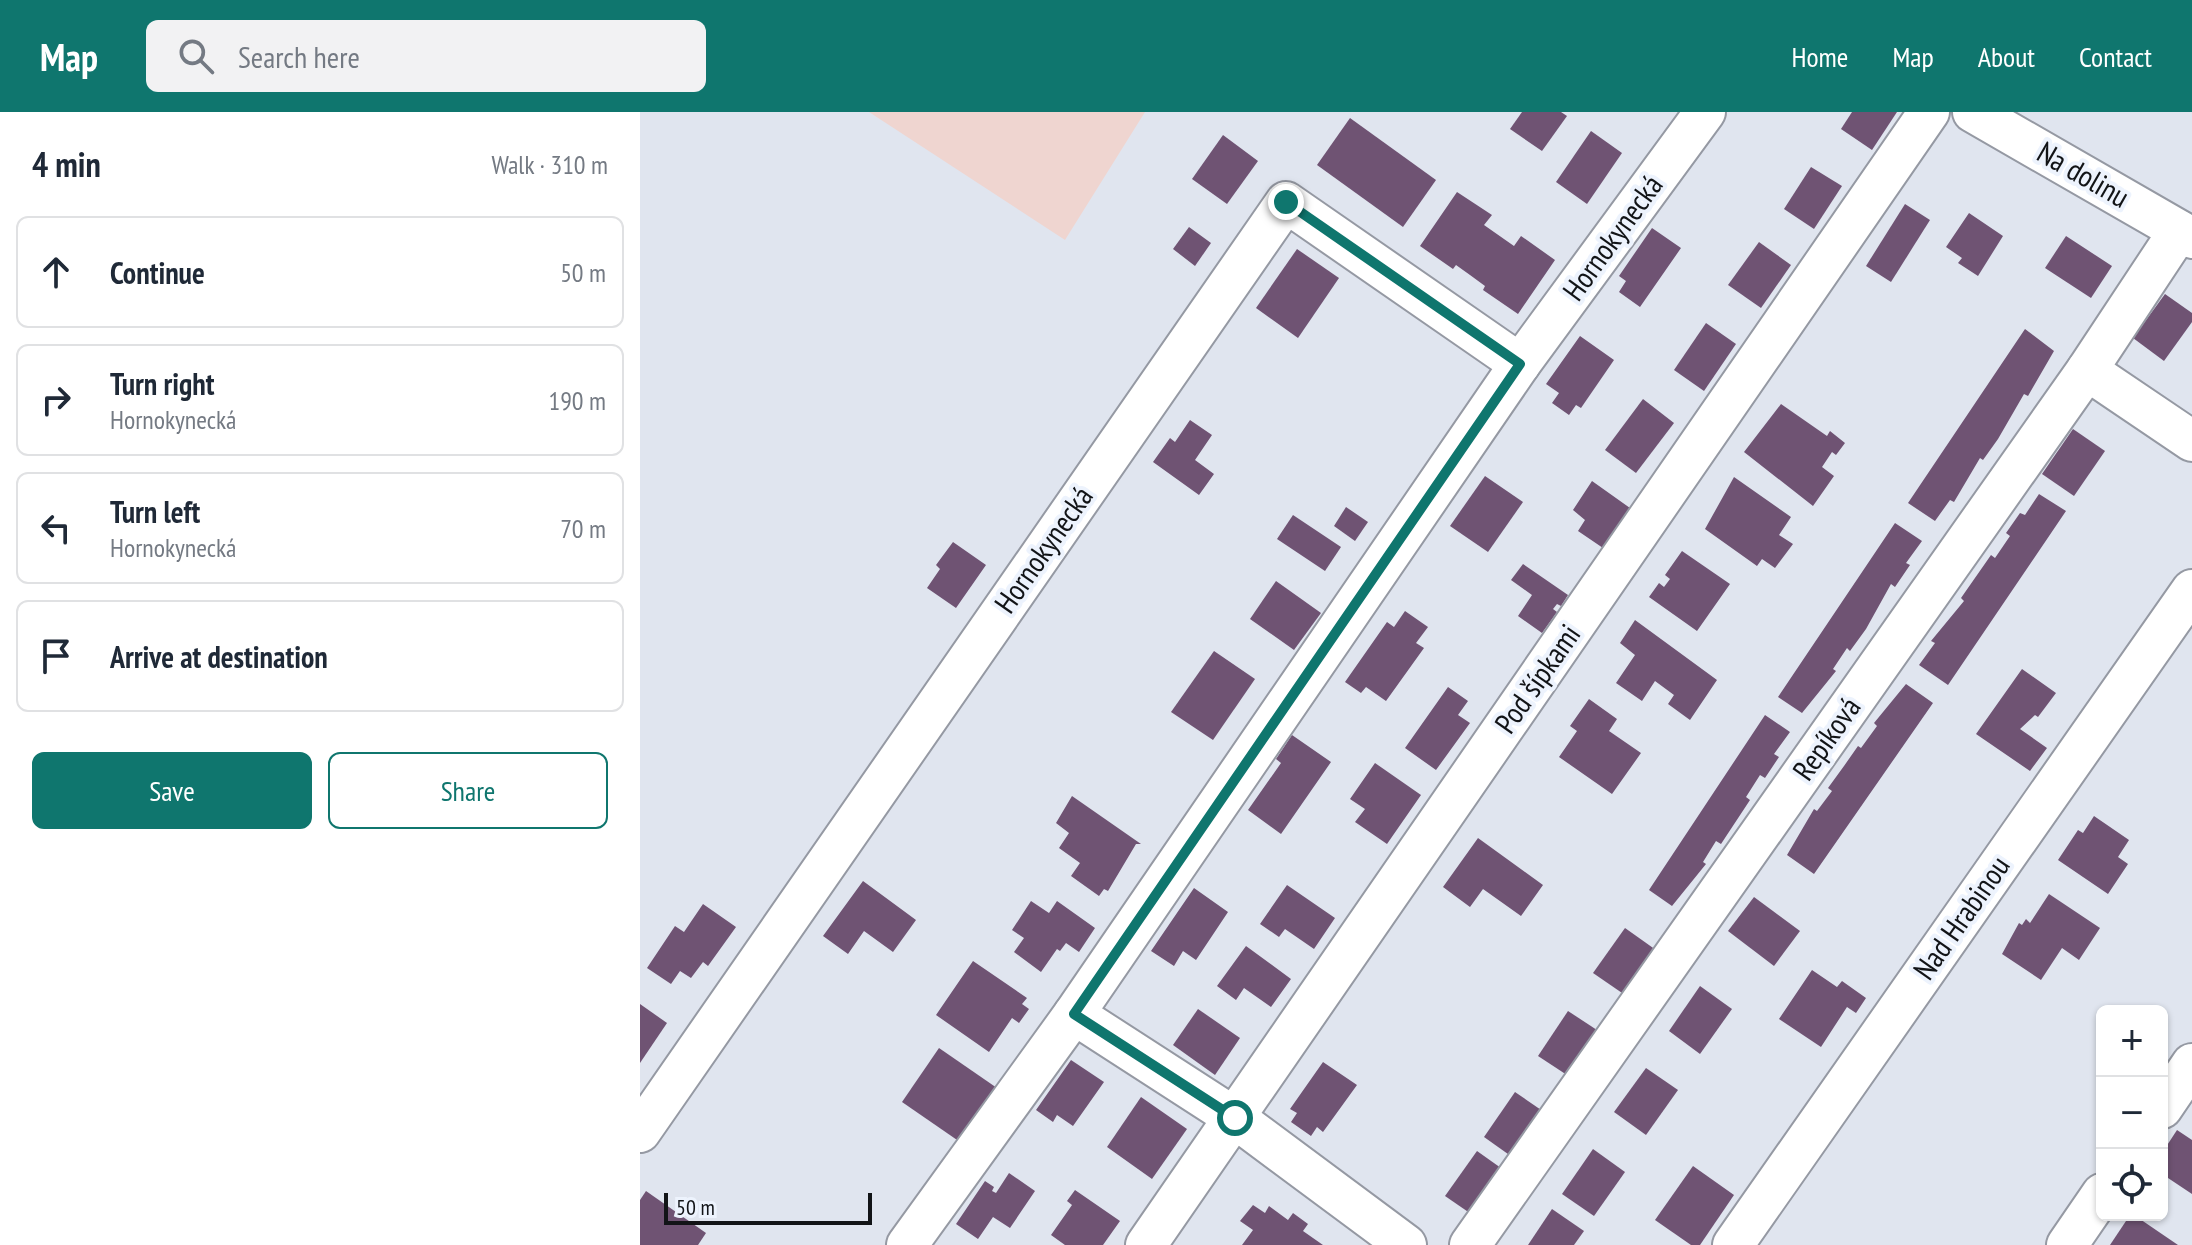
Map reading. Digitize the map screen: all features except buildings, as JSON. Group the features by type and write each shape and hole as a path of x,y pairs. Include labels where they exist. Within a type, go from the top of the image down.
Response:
{"street":[{"name":"Hornokynecká","path":"907,1245 1074,1014 1520,364 1705,112"},
{"name":"Pod šípkami","path":"1146,1245 1929,112"},
{"name":"Na dolinu","path":"1973,112 2186,234"},
{"name":"Hornokynecká","path":"640,1132 1286,202 1520,364"},
{"name":"Repíková","path":"1470,1245 2186,234"},
{"path":"2087,370 2192,441"},
{"name":"Nad Hrabinou","path":"1733,1245 2192,590"},
{"path":"1074,1014 1235,1118 1406,1245"},
{"path":"2168,1099 2192,1064"},
{"path":"2067,1245 2096,1203"}],"shaded area":[{"path":"869,112 1145,112 1065,240"}],"route":[{"path":"1235,1118 1074,1014 1520,364 1286,202"}]}
